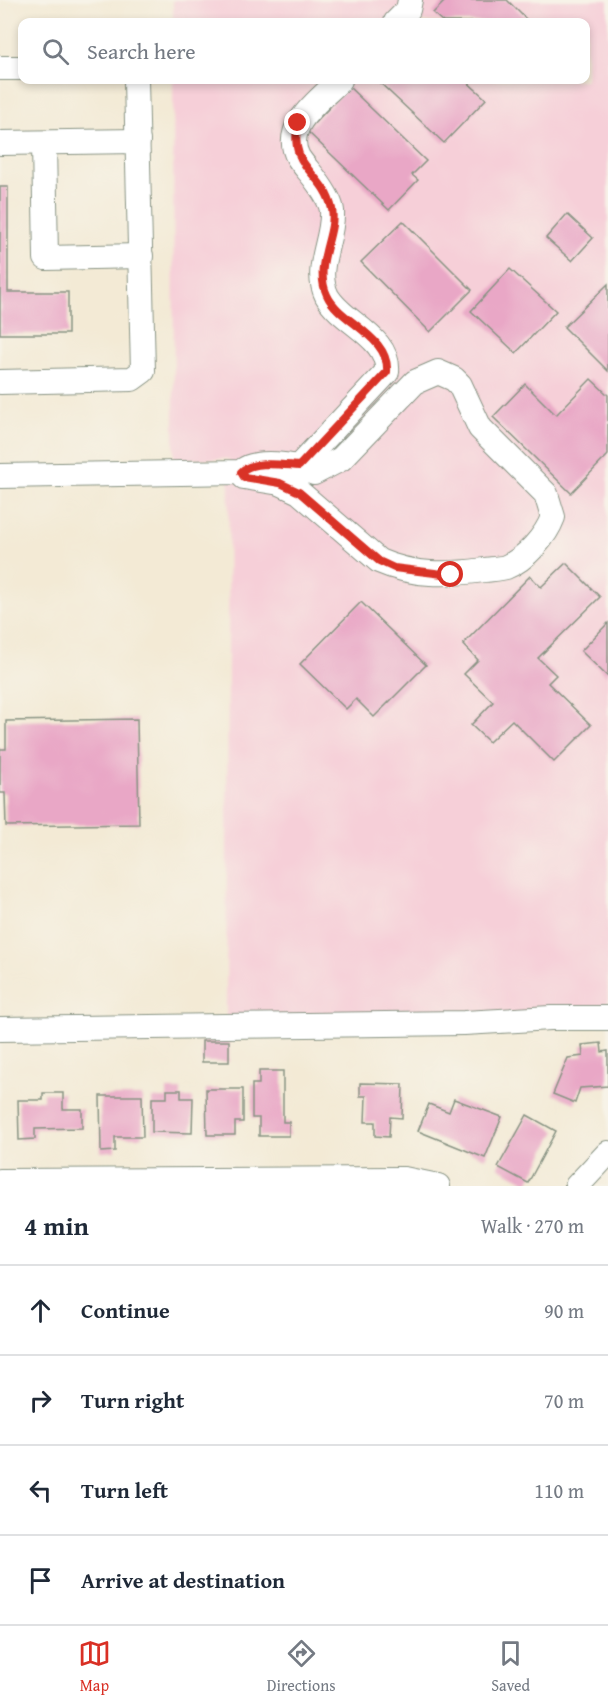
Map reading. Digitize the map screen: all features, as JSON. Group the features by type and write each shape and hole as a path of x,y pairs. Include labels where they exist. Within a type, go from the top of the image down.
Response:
{"street":[{"path":"400,18 408,10 410,0"},
{"path":"0,68 18,68"},
{"path":"0,382 132,379 143,371 136,84"},
{"path":"299,466 387,372 388,361 379,347 328,297 321,277 332,210 322,188 297,156 294,139 298,123 336,84"},
{"path":"0,143 138,141"},
{"path":"44,143 46,258 141,256"},
{"path":"0,476 241,472 245,468 275,464 299,466 314,473 341,459 415,382 438,372 454,379 460,385 480,428 546,494 553,517 543,537 520,558 506,567 451,575 431,574 394,568 379,561 299,492 280,483 244,477 241,472"},
{"path":"0,1029 464,1023 550,1018 608,1018"},
{"path":"577,1186 608,1153"},
{"path":"0,1181 404,1179 438,1186"}],"shaded area":[{"path":"173,0 608,0 608,1015 226,1020 229,459 174,459 173,84 590,84 590,18 173,18"}],"building":[{"path":"446,0 507,0 525,18 439,18 433,13"},
{"path":"381,84 469,84 486,99 444,143"},
{"path":"349,87 426,161 412,175 418,180 389,210 307,131"},
{"path":"0,187 8,187 8,292 68,292 68,334 0,334"},
{"path":"567,214 593,238 572,261 546,238"},
{"path":"403,221 472,290 430,332 361,262"},
{"path":"510,269 556,311 516,353 471,311"},
{"path":"608,284 608,371 564,327"},
{"path":"591,379 608,395 608,455 571,493 493,417 525,384 556,415"},
{"path":"566,563 600,597 538,658 556,675 548,683 591,725 554,762 512,720 489,742 471,725 493,702 464,674 478,660 463,644 530,576 541,587"},
{"path":"361,602 426,665 374,717 356,699 346,709 300,664"},
{"path":"608,623 608,677 581,651"},
{"path":"137,719 139,824 6,826 5,793 0,793 0,749 6,749 6,721"},
{"path":"202,1041 229,1041 229,1062 202,1062"},
{"path":"601,1043 602,1052 608,1051 608,1086 580,1088 575,1103 553,1094 568,1058 583,1056 582,1045"},
{"path":"259,1071 283,1071 283,1122 289,1122 289,1136 259,1136 259,1118 252,1118 252,1084 259,1084"},
{"path":"360,1083 403,1084 402,1118 390,1117 389,1137 375,1136 375,1122 365,1122 366,1096 360,1096"},
{"path":"206,1089 243,1089 243,1122 235,1122 235,1135 207,1135"},
{"path":"167,1090 181,1090 181,1098 193,1098 192,1133 152,1132 152,1098 167,1098"},
{"path":"43,1093 63,1093 63,1109 82,1109 82,1128 35,1129 35,1139 19,1140 18,1100 43,1100"},
{"path":"100,1096 142,1096 143,1137 115,1137 115,1151 101,1152"},
{"path":"454,1099 502,1117 485,1158 418,1131 429,1104 449,1112"},
{"path":"527,1115 556,1131 528,1183 498,1167"}],"route":[{"path":"298,123 294,139 297,156 322,188 332,210 321,277 328,297 379,347 388,361 387,372 299,466 275,464 245,468 241,472 244,477 280,483 299,492 379,561 394,568 451,575"}]}
